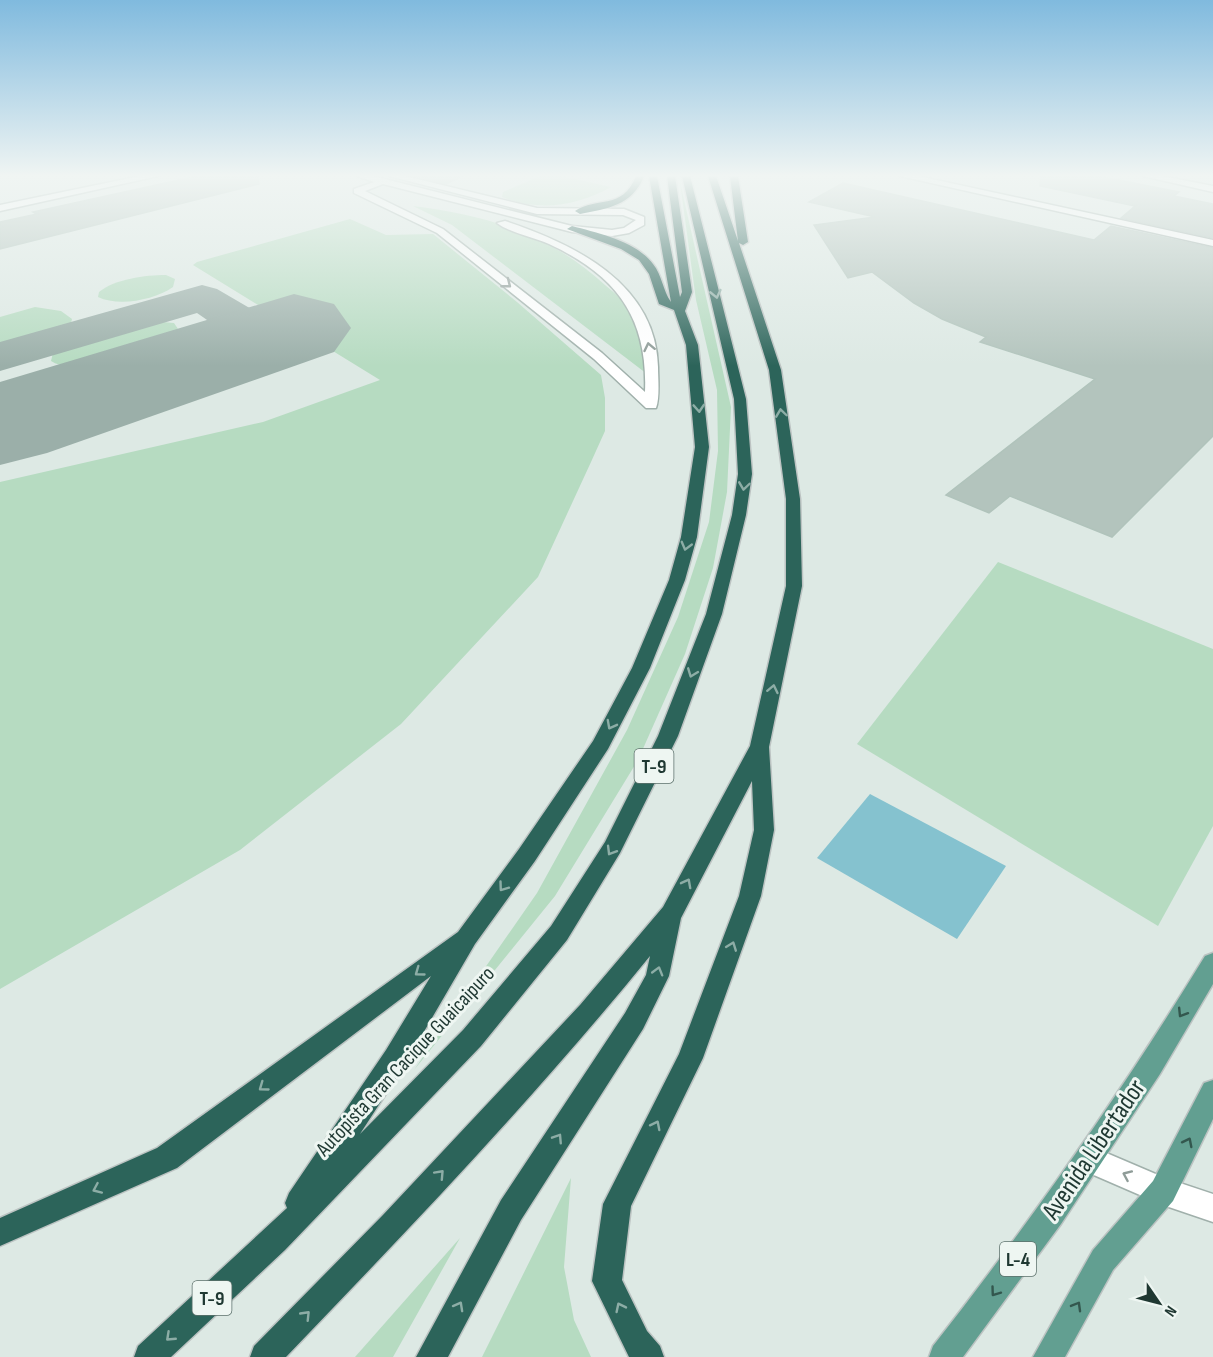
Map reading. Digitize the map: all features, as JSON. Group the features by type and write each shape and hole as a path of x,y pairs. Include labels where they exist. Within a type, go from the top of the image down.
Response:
{"highway":[{"path":"604,239 638,255 648,264 665,304 680,310"},
{"path":"275,1240 394,1059 466,937 527,855 601,744 641,668 677,580 689,537 702,447 697,376 692,345 672,291 663,239"},
{"path":"680,239 687,292 680,310"},
{"name":"Autopista Gran Cacique Guaicaipuro","path":"149,1357 275,1240 472,1038 559,933 614,847 668,736 714,614 739,515 745,474 740,399 701,239"},
{"path":"650,1357 636,1342 607,1281 617,1204 690,1058 750,896 764,830 760,746 794,586 793,499 775,370 733,239"},
{"path":"742,239 748,283"},
{"path":"265,1357 392,1226 581,1021 671,914 760,746"},
{"path":"431,1357 511,1210 634,1021 657,976 671,914"},
{"path":"0,1232 167,1158 466,937"}],"main road":[{"name":"Avenida Libertador","path":"944,1357 992,1296 1090,1159 1213,963"},
{"path":"1048,1357 1103,1260 1163,1191 1213,1092"}],"street":[{"path":"451,239 598,356 651,405 651,351 642,322 627,294 611,278 580,255 549,239"},
{"path":"1196,239 1213,243"},
{"path":"1090,1159 1163,1191 1213,1208"}],"green space":[{"path":"278,239 440,239 517,302 601,375 605,398 605,431 538,577 401,724 240,850 0,989 0,482 263,422 380,380 193,265"},
{"path":"471,239 537,239 584,267 618,296 633,314 641,333 651,377"},
{"path":"688,239 693,239 731,407 727,492 713,568 685,654 638,760 555,896 414,1070 537,893 627,730 678,617 709,522 718,451 717,390 696,300"},
{"path":"166,275 175,279 173,287 146,299 126,302 98,297 99,292 122,281"},
{"path":"35,307 61,311 72,319 71,323 47,336 0,346 0,317"},
{"path":"151,321 174,323 178,329 172,335 146,347 96,362 67,366 51,361 53,353 61,348"},
{"path":"998,562 1213,649 1213,826 1158,926 857,744"},
{"path":"571,1178 564,1267 574,1320 591,1357 482,1357"},
{"path":"460,1238 393,1357 355,1357"}],"water":[{"path":"870,794 1006,866 957,939 817,858"}],"building":[{"path":"0,239 39,239 0,249"},
{"path":"823,239 1173,239 1213,248 1213,436 1112,537 1010,496 989,513 946,495 1095,379 980,342 986,337 942,319 914,303 872,272 848,278"}],"taxiway":[{"path":"0,357 202,298 266,337"}],"runway":[{"path":"0,425 294,328"}]}
